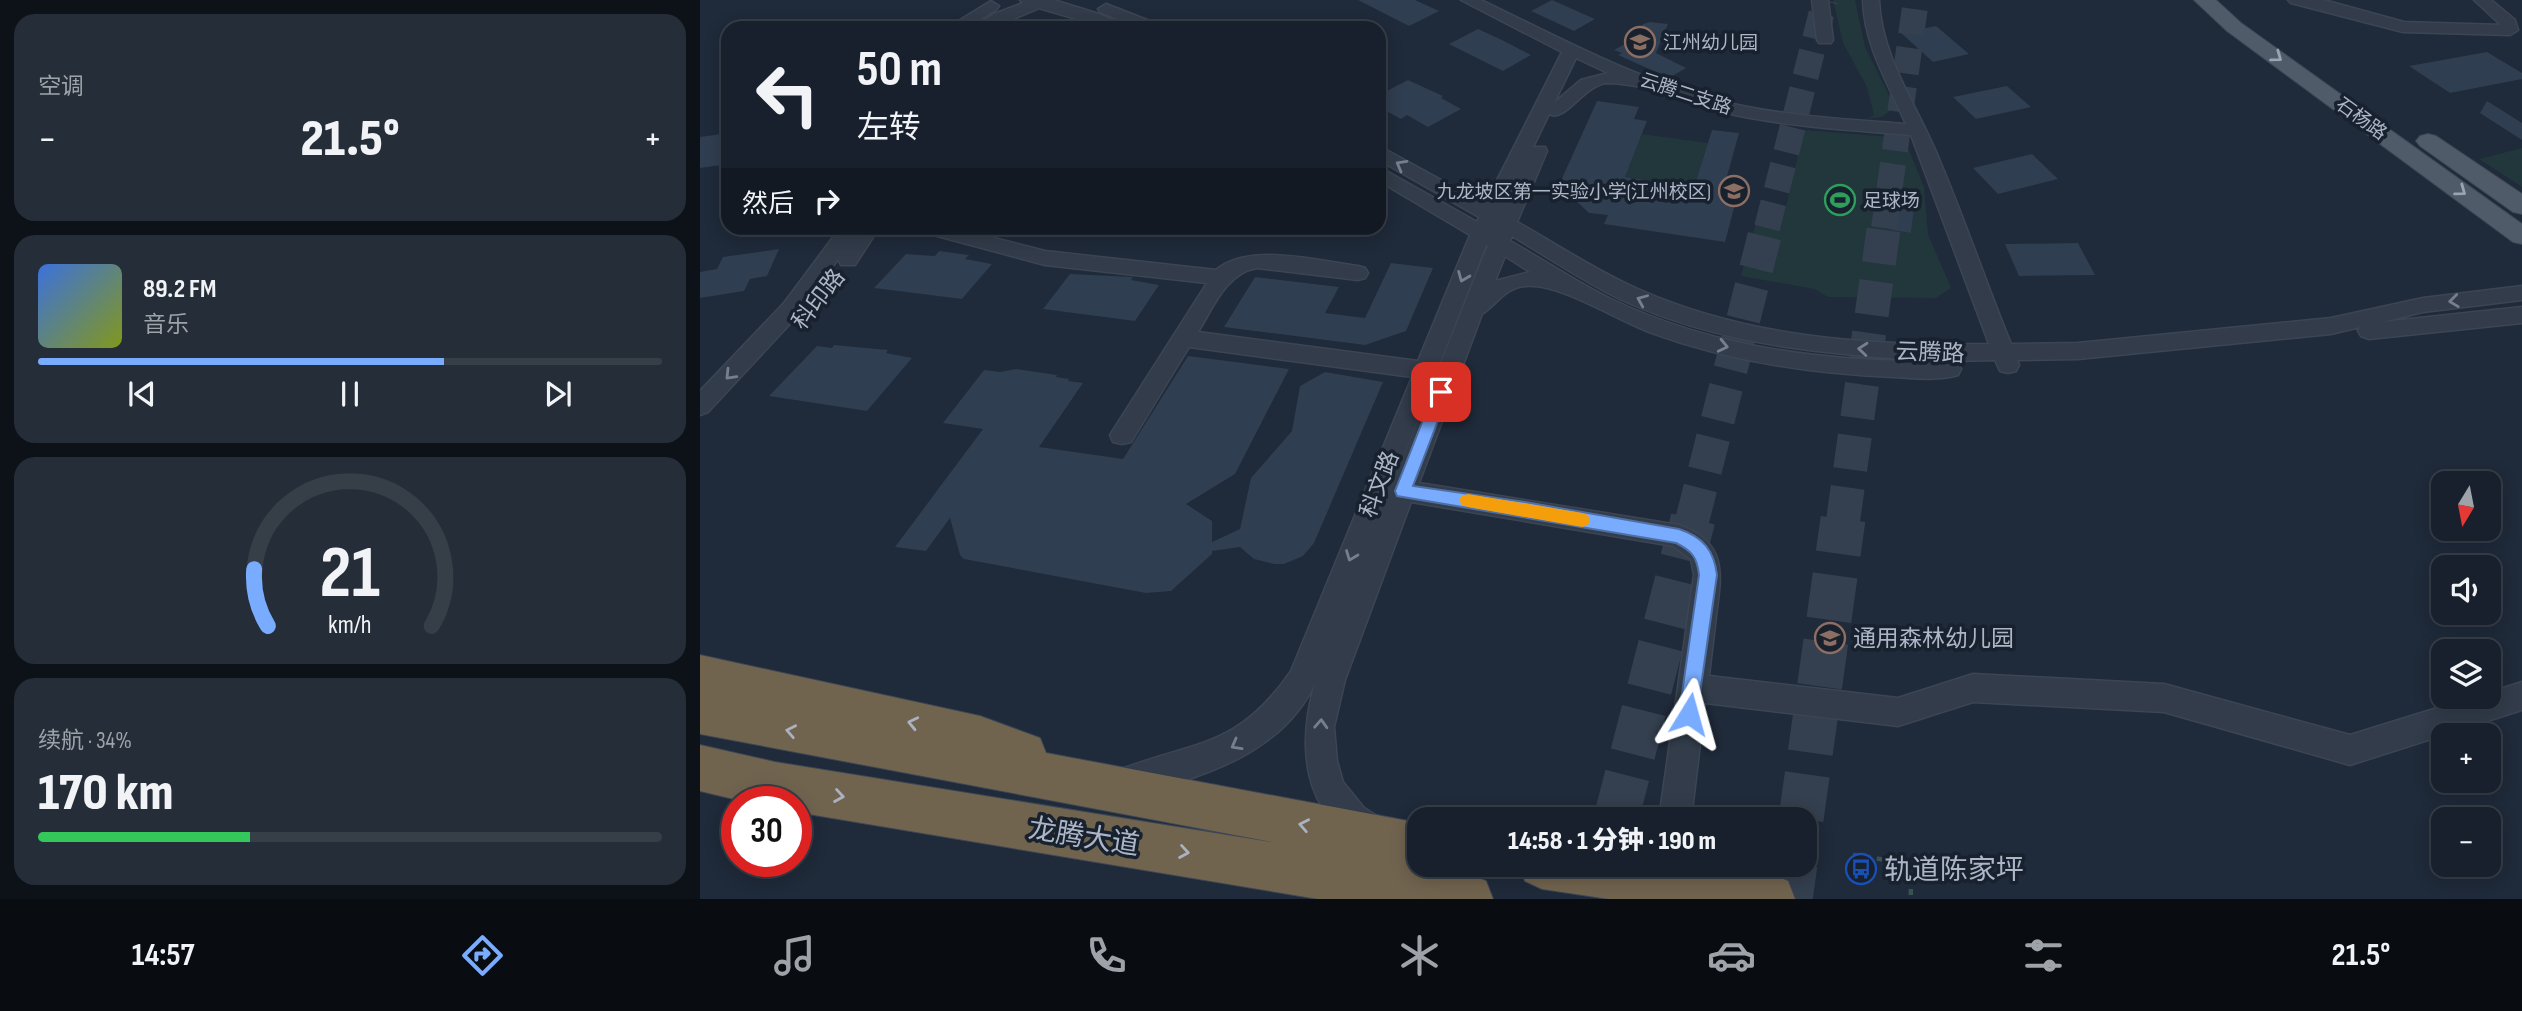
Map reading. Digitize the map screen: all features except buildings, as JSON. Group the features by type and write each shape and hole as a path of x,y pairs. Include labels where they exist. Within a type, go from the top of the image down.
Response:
{"highway":[{"path":"700,675 980,738 1113,787"},
{"path":"700,713 1113,787 1407,846"},
{"name":"龙腾大道","path":"700,768 775,785 1468,899"},
{"path":"1703,878 1770,899"}],"main road":[{"name":"石杨路","path":"2204,0 2234,27 2522,236"},
{"name":"石杨路","path":"2231,0 2270,32 2522,206"}],"street":[{"path":"967,21 1004,0"},
{"path":"1073,0 1134,21"},
{"name":"云腾二支路","path":"1469,0 1578,52 1652,84 1709,104 1755,114 1919,130"},
{"path":"1820,0 1825,40"},
{"path":"1871,0 1870,13 1876,37 1919,130 2006,360"},
{"path":"2296,0 2403,27 2511,30 2509,23 2482,0"},
{"path":"992,21 1038,1 1099,21"},
{"name":"科文路","path":"1113,787 1228,750 1252,736 1289,702 1303,679 1424,370 1493,229 1556,112 1578,52"},
{"name":"科文路","path":"1407,844 1356,823 1336,804 1328,781 1320,735 1321,712 1470,317 1493,229 1521,152 1578,52"},
{"path":"1556,112 1574,91 1590,81 1625,79 1652,84"},
{"path":"1431,181 1464,190 1482,189 1496,180 1521,152"},
{"name":"云腾路","path":"1386,156 1431,181 1584,295 1649,324 1684,336 1770,356 1824,364 1887,368 2006,360 2331,326 2423,305 2522,293"},
{"name":"云腾路","path":"1386,176 1629,294 1721,326 1823,346 2006,360 2084,361 2522,315"},
{"name":"科印路","path":"700,406 770,334 816,278 845,235"},
{"name":"科印路","path":"770,334 766,343 768,348 787,339 836,277 864,235"},
{"path":"959,235 1045,258 1221,278"},
{"path":"1122,435 1221,278 1241,263 1257,261 1359,273"},
{"path":"1470,317 1489,292 1502,284 1519,280 1554,282 1584,295"},
{"path":"1184,338 1424,370"},
{"path":"1403,491 1679,536 1696,545 1706,556 1708,575 1677,807"},
{"path":"1692,688 1898,712 1973,688 2164,698 2350,750 2522,696"}],"path":[{"path":"1853,855 2000,877"},
{"path":"1906,864 1911,899"}],"green space":[{"path":"1833,0 1855,0 1865,47 1895,107 1882,117 1867,119 1874,115 1867,87 1843,43"},
{"path":"1804,130 1891,137 1907,145 1924,187 1928,234 1951,288 1936,298 1828,297 1814,289 1741,276 1760,208 1785,211","holes":["1896,189 1916,192 1911,233 1891,230"]},
{"path":"1642,134 1708,143 1694,187 1625,177"},
{"path":"2522,148 2522,187 2479,159"}],"tunnel":[{"path":"1767,228 1825,0"},
{"path":"1884,228 1916,0"},
{"path":"1692,521 1767,226"},
{"path":"1843,521 1884,226"},
{"path":"1619,807 1693,519"},
{"path":"1803,807 1843,519"},
{"path":"1790,899 1793,877"}],"slow traffic":[{"path":"1468,500 1582,520"}],"place":[{"name":"江州幼儿园","path":"1640,42"},
{"name":"九龙坡区第一实验小学(江州校区)","path":"1734,191"},
{"name":"足球场","path":"1840,200"},
{"name":"通用森林幼儿园","path":"1830,638"},
{"name":"轨道陈家坪","path":"1861,869"}],"route":[{"path":"1441,392 1403,491 1679,536 1696,545 1706,556 1708,575 1689,714"}]}
